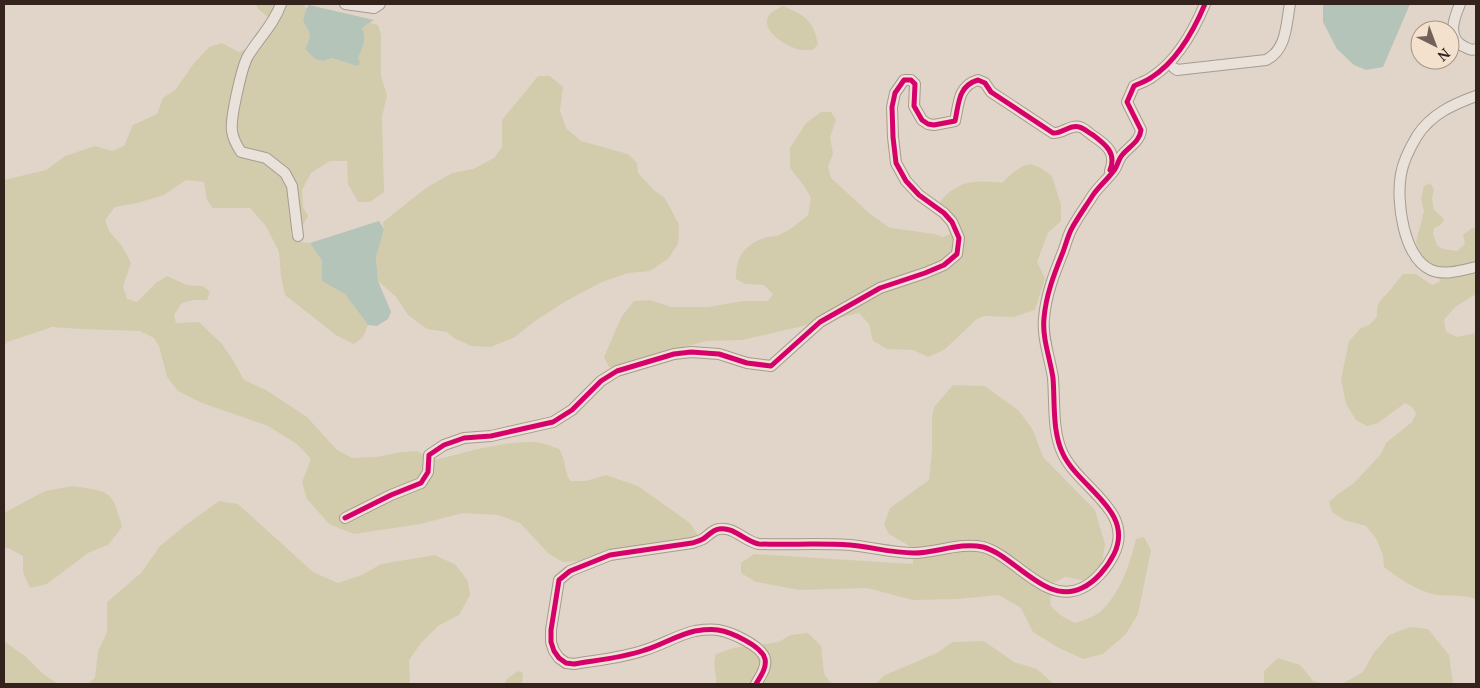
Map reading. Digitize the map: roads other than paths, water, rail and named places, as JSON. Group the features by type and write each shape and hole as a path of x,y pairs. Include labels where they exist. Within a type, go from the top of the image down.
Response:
{"street":[{"path":"282,4 277,15 247,58 231,130 241,152 266,158 285,173 292,186 298,236"},
{"path":"345,4 374,8 380,4"},
{"path":"756,684 765,666 763,654 749,643 731,634 717,630 695,631 648,650 626,656 574,664 566,663 554,651 551,642 551,630 559,580 570,570 610,555 692,544 719,529 728,530 750,543 759,544 849,545 914,553 965,546 982,547 995,552 1029,578 1054,590 1068,592 1079,590 1092,582 1110,562 1119,544 1117,521 1069,465 1062,452 1055,423 1052,376 1043,329 1051,282 1072,228 1122,155 1141,135 1141,130 1127,102 1134,86 1152,78 1179,50 1189,36 1205,4"},
{"path":"1174,68 1177,70 1266,60 1279,51 1290,4"},
{"path":"1460,4 1453,18 1453,35 1461,46 1476,50"},
{"path":"1134,86 1139,88 1147,86 1161,79 1174,68 1186,49 1189,36"},
{"path":"345,518 391,495 421,483 428,472 429,455 444,445 464,438 491,436 554,422 572,410 601,381 617,371 674,354 691,352 719,354 747,363 771,366 820,322 880,288 944,265 957,254 959,238 952,222 944,213 919,195 906,181 896,163 892,107 895,93 904,80 910,80 915,84 914,106 922,120 934,126 955,121 963,89 969,83 978,80 985,83 991,92 1053,133 1059,133 1074,126 1080,127 1107,146 1113,163 1107,179"},
{"path":"1476,96 1446,109 1431,119 1418,135 1401,172 1399,190 1405,234 1414,254 1426,267 1432,271 1444,272 1476,267"}]}
